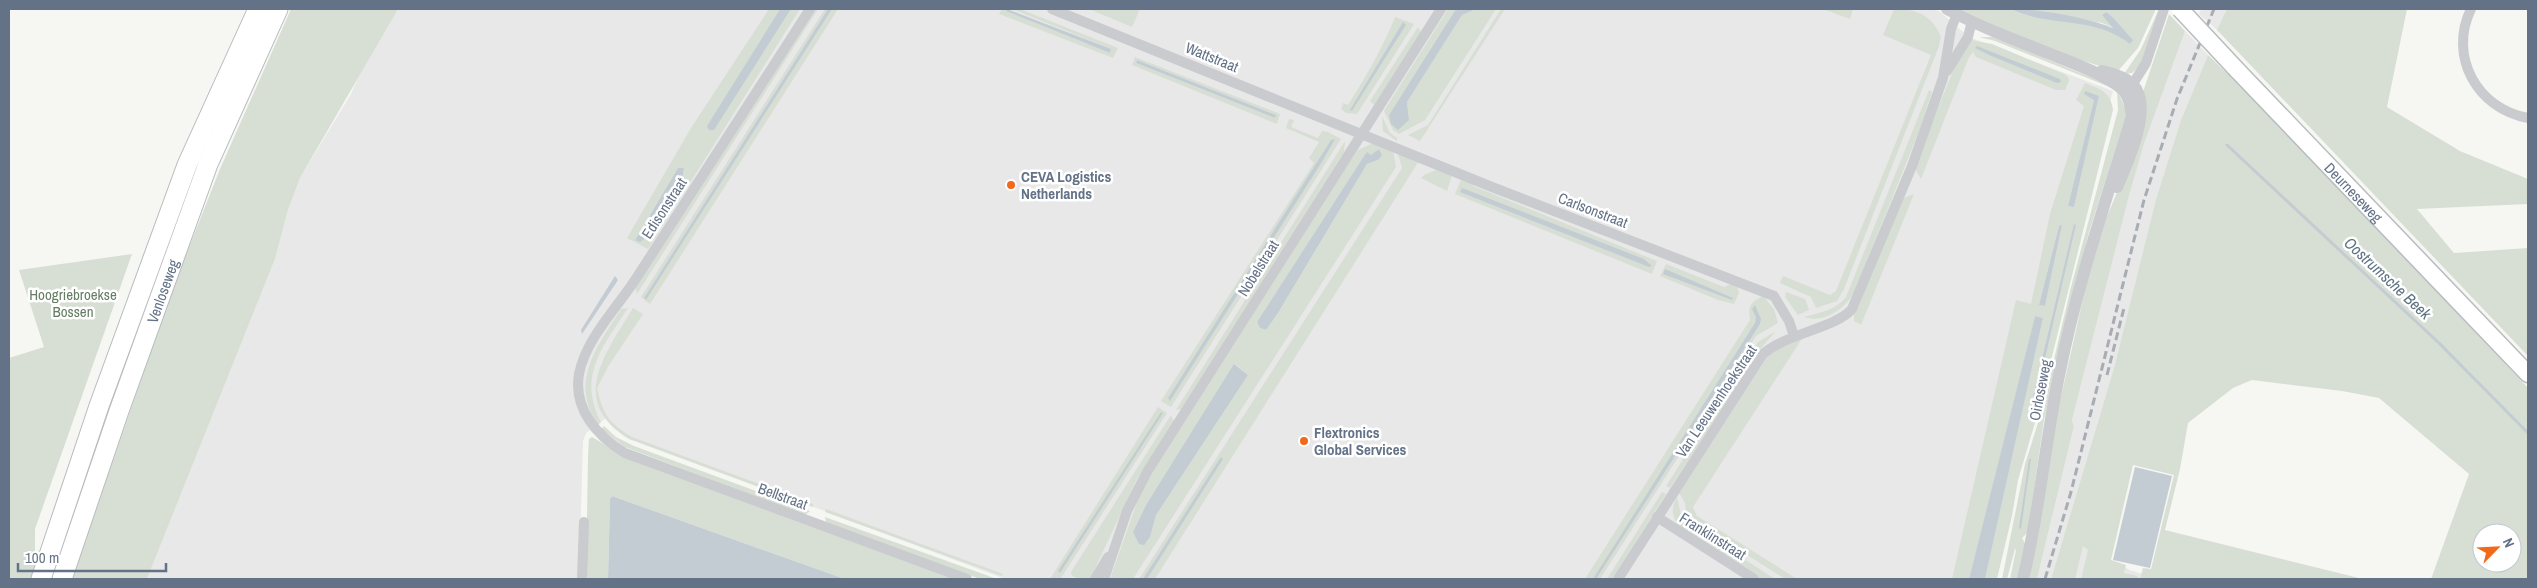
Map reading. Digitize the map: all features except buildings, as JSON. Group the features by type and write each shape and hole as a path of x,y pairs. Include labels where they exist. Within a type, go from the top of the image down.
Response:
{"highway":[{"name":"Venloseweg","path":"42,579 99,406 187,165 258,9"},
{"name":"Venloseweg","path":"62,579 131,375 208,164 278,9"}],"main road":[{"name":"Deurneseweg","path":"2180,9 2528,374"}],"street":[{"name":"Edisonstraat","path":"595,430 583,410 578,391 579,375 585,353 632,286 810,9"},
{"name":"Wattstraat","path":"1052,9 1361,134"},
{"name":"Nobelstraat","path":"1104,579 1127,511 1146,472 1441,9"},
{"path":"1952,11 2085,68 2116,85 2130,90 2146,63 2164,9"},
{"path":"2471,9 2465,22 2463,46 2470,75 2477,89 2487,100 2502,109 2528,118"},
{"name":"Van Leeuwenhoekstraat","path":"1618,579 1763,354 1773,345 1842,317 1852,309 1912,166 1942,78 1951,29 1952,11"},
{"name":"Van Leeuwenhoekstraat","path":"1942,78 1968,36 1972,21"},
{"name":"Oirloseweg","path":"2023,579 2034,535 2048,433 2060,368 2092,242 2103,211 2117,188 2132,150 2141,107 2130,90"},
{"name":"Carlsonstraat","path":"1361,134 1774,296 1789,321 1794,336"},
{"name":"Bellstraat","path":"595,430 607,442 625,453 967,579"},
{"name":"Franklinstraat","path":"1657,517 1754,579"},
{"path":"582,579 584,522"},
{"name":"Nobelstraat","path":"1095,579 1113,550"}],"shaded area":[{"path":"396,9 1931,9 1939,11 1969,37 2113,91 2080,214 1993,579 1005,579 623,435 606,418 586,433 583,441 579,579 147,579 275,259 288,210 300,178 351,94 361,71 359,67"},
{"path":"780,9 791,9 714,130 709,130 707,126"},
{"path":"828,9 832,9 646,300 644,298"},
{"path":"1007,9 1111,49 1110,53 1006,11"},
{"path":"1456,9 1476,9 1462,15 1407,102 1409,120 1398,130 1391,124 1389,115"},
{"path":"2011,9 2063,14 2113,28 2102,15 2106,12 2133,40 2130,44 2116,35 2101,29 2026,15"},
{"path":"2201,9 2228,9 2217,30 2199,14"},
{"path":"1403,22 1406,25 1352,111 1350,110"},
{"path":"2185,31 2208,55 2181,120 2156,199 2114,368 2051,579 2037,579 2074,426 2072,420 2128,195 2144,144"},
{"path":"1977,46 2060,79 2061,82 2057,83 1989,55 1975,48"},
{"path":"1137,60 1276,115 1275,118 1136,63"},
{"path":"2085,91 2099,96 2074,207 2068,206 2094,100 2084,94"},
{"path":"1335,139 1170,401 1168,398 1331,140"},
{"path":"1379,149 1382,155 1378,160 1367,164 1278,313 1266,330 1260,328 1257,322 1364,156 1367,152 1371,155"},
{"path":"678,168 684,168 682,179 644,239 640,242 635,240"},
{"path":"1462,188 1644,259 1652,266 1649,267 1460,192"},
{"path":"2074,224 2076,225 2032,414 2029,413"},
{"path":"2062,225 2045,306 2039,305 2059,226"},
{"path":"1665,269 1733,298 1732,300 1663,274"},
{"path":"615,276 618,280 582,334 581,330"},
{"path":"1755,305 1761,319 1760,324 1596,579 1593,579 1755,323 1756,317 1752,309"},
{"path":"2035,316 2043,318 1985,579 1969,579"},
{"path":"1234,364 1248,375 1156,515 1150,537 1144,545 1139,544 1133,532 1146,505"},
{"path":"1161,412 1163,413 1060,573 1058,571"},
{"path":"1221,457 1223,459 1147,579 1143,579"},
{"path":"2029,459 2031,459 2021,529 2019,528"},
{"path":"2135,467 2172,476 2150,568 2113,560"},
{"path":"612,496 845,579 608,579 610,499"},
{"path":"2083,545 2130,570 2158,579 2070,579 2078,546"}],"green space":[{"path":"291,9 398,9 300,178 288,210 275,259 147,579 72,579 171,293 220,169"},
{"path":"769,9 780,9 708,126 714,129 791,9 800,9 648,249 627,238 691,128","holes":["678,168 684,168 682,179 644,239 640,242 635,239"]},
{"path":"813,9 818,9 637,294 635,287"},
{"path":"825,9 828,9 644,298 646,300 832,9 838,9 650,304 641,297"},
{"path":"1002,9 1007,9 1007,11 1110,53 1111,49 1012,9 1020,9 1118,48 1113,58 999,14"},
{"path":"1089,9 1140,9 1132,27"},
{"path":"1448,9 1456,9 1389,115 1409,120 1407,102 1462,15 1476,9 1496,9 1425,120 1399,134 1393,130 1384,111"},
{"path":"1501,9 1505,9 1420,141 1408,135 1428,125"},
{"path":"1823,9 1853,9 1850,19"},
{"path":"1894,9 1910,10 1928,18 1941,37 1939,46 1844,289 1837,301 1816,308 1811,297 1780,283 1783,276 1830,295 1836,291 1931,55 1883,35"},
{"path":"1960,9 2011,9 2026,15 2101,27 2118,34 2130,44 2106,12 2102,15 2114,28 2102,23 2024,9 2156,9 2138,48 2118,71 2038,44"},
{"path":"2159,9 2140,66 2132,73 2124,74 2141,49"},
{"path":"2227,9 2407,9 2387,107 2460,151 2528,179 2528,204 2417,209 2454,253 2528,248 2528,356 2217,30"},
{"path":"2169,14 2185,31 2144,144 2129,195 2072,420 2074,426 2037,579 2028,579 2056,419 2089,272 2102,228 2134,152 2143,92"},
{"path":"1395,17 1414,24 1357,114 1346,113 1341,109 1343,103 1348,105 1374,62","holes":["1403,23 1406,25 1352,111"]},
{"path":"1418,27 1421,32 1374,105 1370,101"},
{"path":"1979,37 1993,37 2112,86 2112,88 1995,41"},
{"path":"1971,40 1992,44 2064,74 2068,77 2069,81 2065,90 2056,90 1976,57 1973,52 1969,57 1921,179 1914,167 1962,49"},
{"path":"2208,55 2274,118 2528,388 2528,579 2431,579 2469,474 2379,398 2342,391 2252,380 2233,388 2188,423 2180,469 2165,530 2363,579 2140,579 2143,568 2151,569 2174,475 2133,465 2111,560 2126,565 2124,573 2138,576 2137,579 2081,579 2088,550 2083,546 2075,579 2051,579 2114,368 2156,199 2181,120"},
{"path":"1135,57 1280,114 1277,124 1132,65","holes":["1137,60 1276,115 1275,118 1136,63"]},
{"path":"2085,83 2104,92 2110,99 2113,110 2039,409 2018,480 2012,516 1997,579 1985,579 2043,318 2035,316 1969,579 1952,579 2016,300 2031,304 2050,214 2084,106 2076,100","holes":["2099,96 2074,207 2068,206 2094,100","2062,225 2045,306 2039,305 2059,226","2074,225 2076,225 2031,413 2029,412"]},
{"path":"2117,89 2127,113 2089,232 2044,420 2028,532 2022,538 2026,545 2018,579 2010,579 2015,549 2007,579 2002,579 2025,464 2042,410 2071,287 2118,110"},
{"path":"1929,90 1932,92 1919,131 1854,293 1833,314 1811,319 1804,317 1832,308 1846,297"},
{"path":"1382,116 1390,133 1397,138 1397,141 1383,131"},
{"path":"1289,119 1294,120 1291,127 1318,138 1322,131 1341,139 1171,407 1161,401 1314,163 1309,158 1319,142 1286,128","holes":["1334,139 1322,162 1170,400 1168,398"]},
{"path":"1345,141 1344,152 1181,409 1176,410"},
{"path":"1371,144 1378,144 1393,150 1396,167 1133,579 1110,579 1141,491 1358,150","holes":["1379,149 1378,160 1367,164 1278,313 1266,330 1260,328 1257,322 1364,156 1371,156","1235,364 1248,375 1156,515 1150,537 1133,532 1146,505"]},
{"path":"1398,154 1419,161 1155,579 1139,579 1402,168"},
{"path":"1436,170 1452,175 1447,191 1421,178"},
{"path":"1461,180 1472,182 1473,186 1657,261 1652,274 1455,194"},
{"path":"1914,194 1861,325 1854,321 1854,313 1859,306 1901,199"},
{"name":"Hoogriebroekse Bossen","path":"132,254 35,529 35,556 70,579 9,579 9,358 44,347 19,270"},
{"path":"1666,264 1724,287 1731,284 1737,287 1739,293 1734,304 1718,300 1660,276"},
{"path":"1786,292 1805,299 1809,310 1798,315 1785,297"},
{"path":"1763,296 1774,309 1778,323 1756,336 1600,579 1585,579 1750,320 1749,312 1751,305 1755,300"},
{"path":"628,308 602,349 592,376 594,405 601,422 598,425 590,409 586,394 586,379 590,365 603,337 621,309"},
{"path":"633,308 643,314 609,365 597,388 605,412 612,422 632,437 813,504 813,507 629,439 610,424 600,409 596,393 598,376 612,342"},
{"path":"1776,331 1762,347 1670,488 1666,486 1758,342"},
{"path":"1803,337 1693,507 1697,516 1797,579 1785,579 1687,517 1685,503 1679,493 1768,356 1788,343"},
{"path":"1158,407 1167,413 1061,578 1050,579"},
{"path":"1171,415 1174,422 1138,477 1090,579 1080,579 1072,576 1071,572"},
{"path":"604,426 616,437 634,446 810,511 805,515 625,447 601,429"},
{"path":"592,437 633,461 953,579 845,579 612,496 610,499 608,579 586,579 588,456 589,439"},
{"path":"1662,492 1666,494 1612,579 1607,579"},
{"path":"1677,497 1682,519 1775,579 1761,579 1681,528 1673,513 1673,506"},
{"path":"826,509 1003,574 1002,576 825,512"},
{"path":"825,517 997,579 980,579 826,522"}],"waterway":[{"name":"Oostrumsche Beek","path":"2227,145 2439,343 2528,433"}],"railway":[{"path":"2045,579 2071,492 2144,200 2177,99 2214,9"},
{"path":"2107,375 2124,308"}],"place":[{"name":"CEVA Logistics Netherlands","path":"1011,185"},
{"name":"Flextronics Global Services","path":"1304,441"}]}
